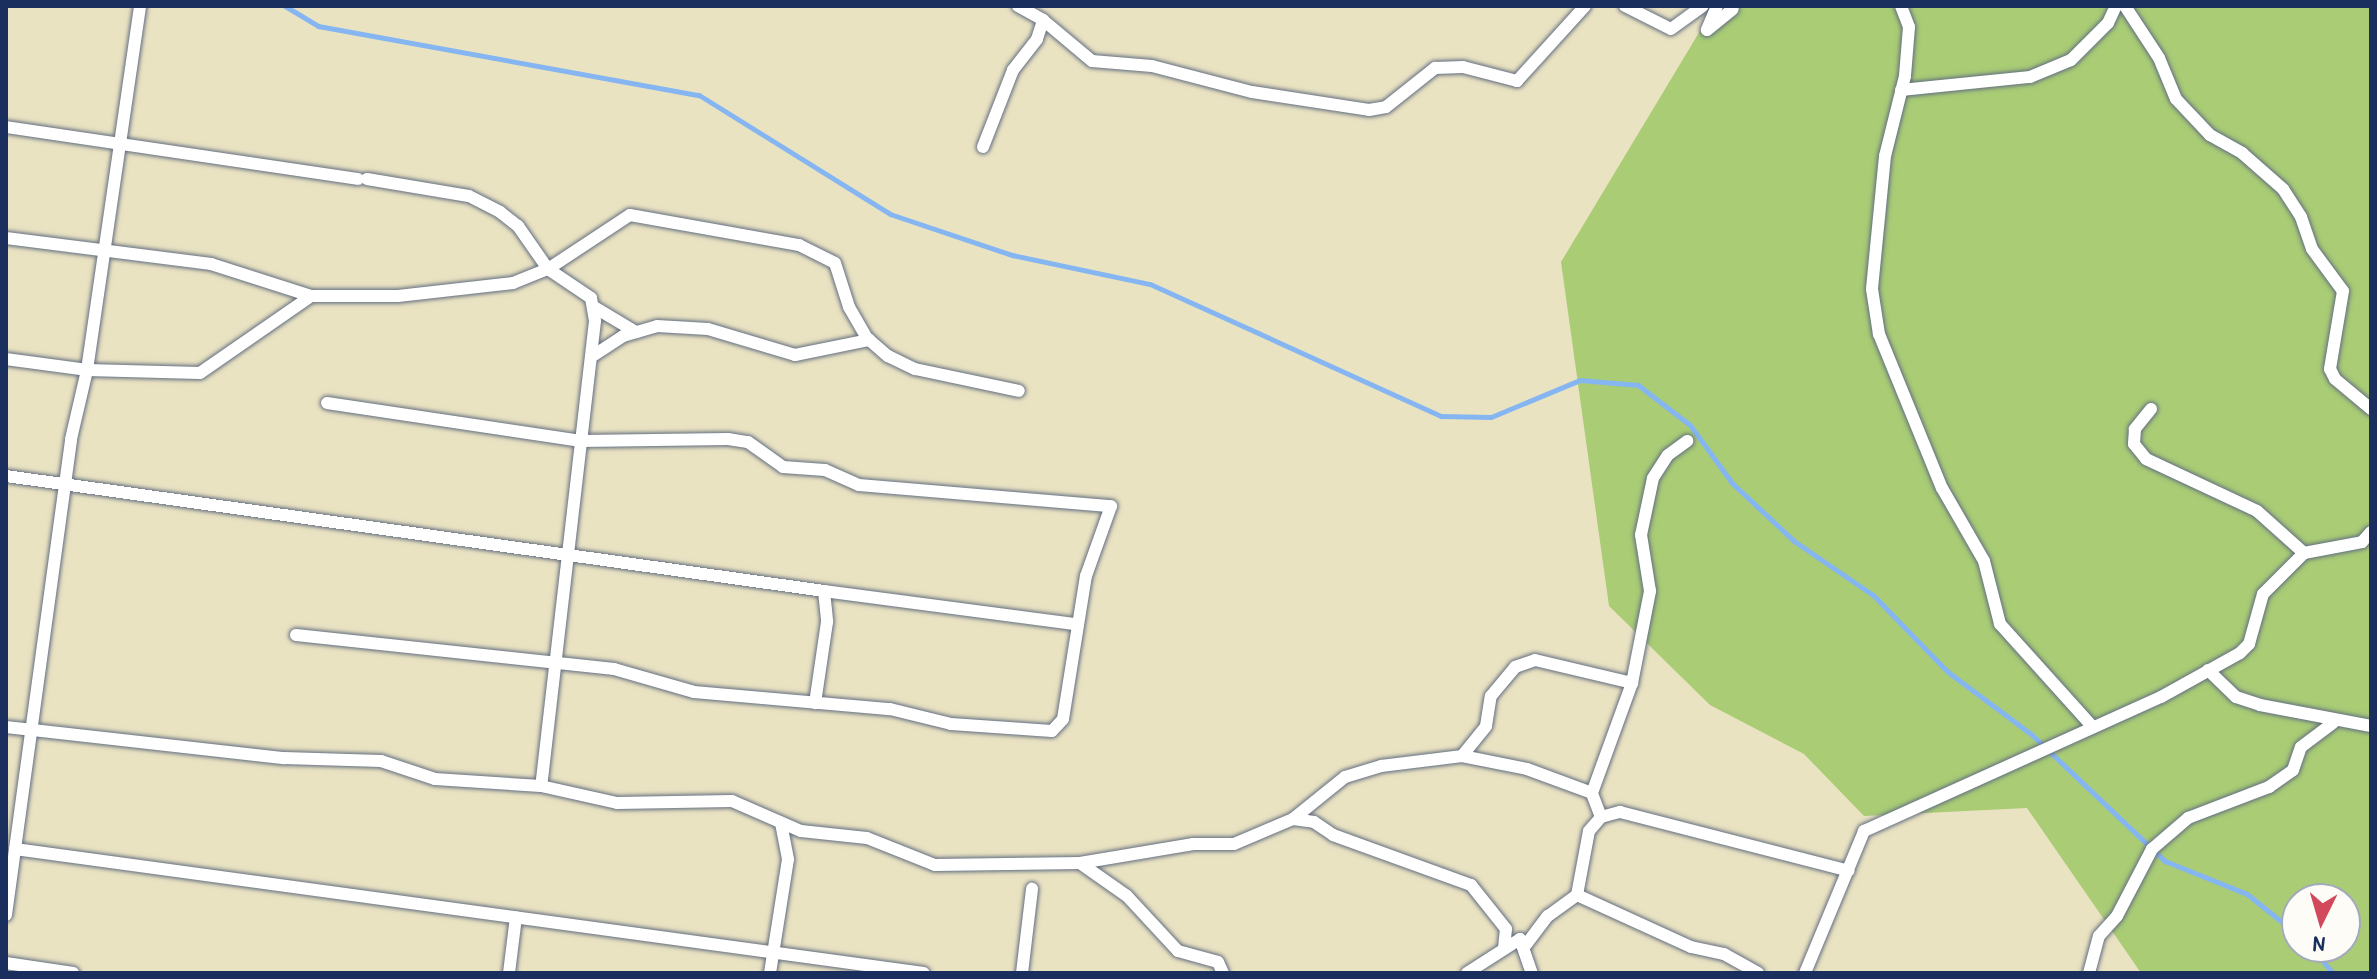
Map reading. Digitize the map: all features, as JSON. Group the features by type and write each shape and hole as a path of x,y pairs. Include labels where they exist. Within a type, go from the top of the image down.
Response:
{"street":[{"path":"6,915 65,483 87,370 140,6"},
{"path":"1018,6 1043,20 1092,61 1152,66 1252,92 1369,110 1386,107 1435,68 1463,67 1517,81 1585,6"},
{"path":"1625,6 1671,29 1703,6"},
{"path":"1654,20 1660,6"},
{"path":"1717,6 1707,30 1733,9"},
{"path":"1901,6 1909,27 1901,90 1885,156 1872,289 1879,334 1942,488 1984,561 2000,624 2092,726"},
{"path":"1901,90 2030,77 2071,60 2108,23 2116,6"},
{"path":"2125,6 2159,58 2176,99 2210,135 2242,153 2283,189 2301,217 2312,249 2343,291 2330,369 2335,379 2371,409"},
{"path":"983,147 1013,70 1037,39 1043,20"},
{"path":"6,127 118,141 469,196 518,226 548,269 583,289 594,307 636,332"},
{"path":"6,238 211,264 311,296 489,288 548,269 630,215 799,245 835,263 849,307 869,340 915,369 1019,391"},
{"path":"6,359 87,370 200,373 311,296"},
{"path":"541,786 591,357 594,307"},
{"path":"591,357 636,332 657,326 708,329 795,355 869,340"},
{"path":"296,635 614,669 694,692 890,709 951,724 1052,731 1063,719 1076,624 1099,529 1111,506 859,485 813,467 783,467 748,442 728,439 581,441 327,403"},
{"path":"2151,409 2135,429 2134,444 2146,459 2257,511 2304,553"},
{"path":"1601,817 1592,793 1632,683 1650,591 1641,535 1653,478 1668,455 1687,441"},
{"path":"6,476 1076,624"},
{"path":"1805,973 1864,831 2208,670 2249,644 2263,594 2304,553 2362,542 2371,532"},
{"path":"815,703 827,622 824,591"},
{"path":"1462,756 1486,726 1491,696 1515,667 1535,660 1632,683"},
{"path":"2208,670 2236,697 2333,723 2371,726"},
{"path":"2089,973 2099,936 2117,916 2152,849 2188,818 2269,787 2293,770 2301,747 2333,723"},
{"path":"6,727 284,758 381,761 435,779 541,786 617,803 732,801 801,831 867,838 927,864 1080,863 1193,844 1234,844 1293,819 1345,777 1381,766 1462,756 1542,773 1592,793"},
{"path":"1525,946 1548,916 1577,895 1589,831 1601,817 1620,812 1849,871"},
{"path":"1293,819 1314,822 1333,835 1471,885 1506,929 1504,948"},
{"path":"770,973 788,859 781,823"},
{"path":"15,849 924,973"},
{"path":"1080,863 1127,896 1178,951 1218,962 1223,973"},
{"path":"1022,973 1032,889"},
{"path":"1577,895 1691,947 1724,954 1758,973"},
{"path":"509,973 516,917"},
{"path":"1467,973 1520,939 1532,973"},
{"path":"6,963 73,973"}],"green space":[{"path":"1715,6 2371,6 2371,973 2141,973 2027,808 1864,816 1804,754 1710,705 1609,606 1561,262"}],"waterway":[{"path":"285,6 318,26 699,95 890,214 1012,255 1150,284 1441,416 1491,417 1580,380 1638,385 1690,425 1732,483 1794,541 1873,595 1948,672 2031,734 2165,861 2247,894 2281,921"},
{"path":"2325,963 2333,973"}]}
